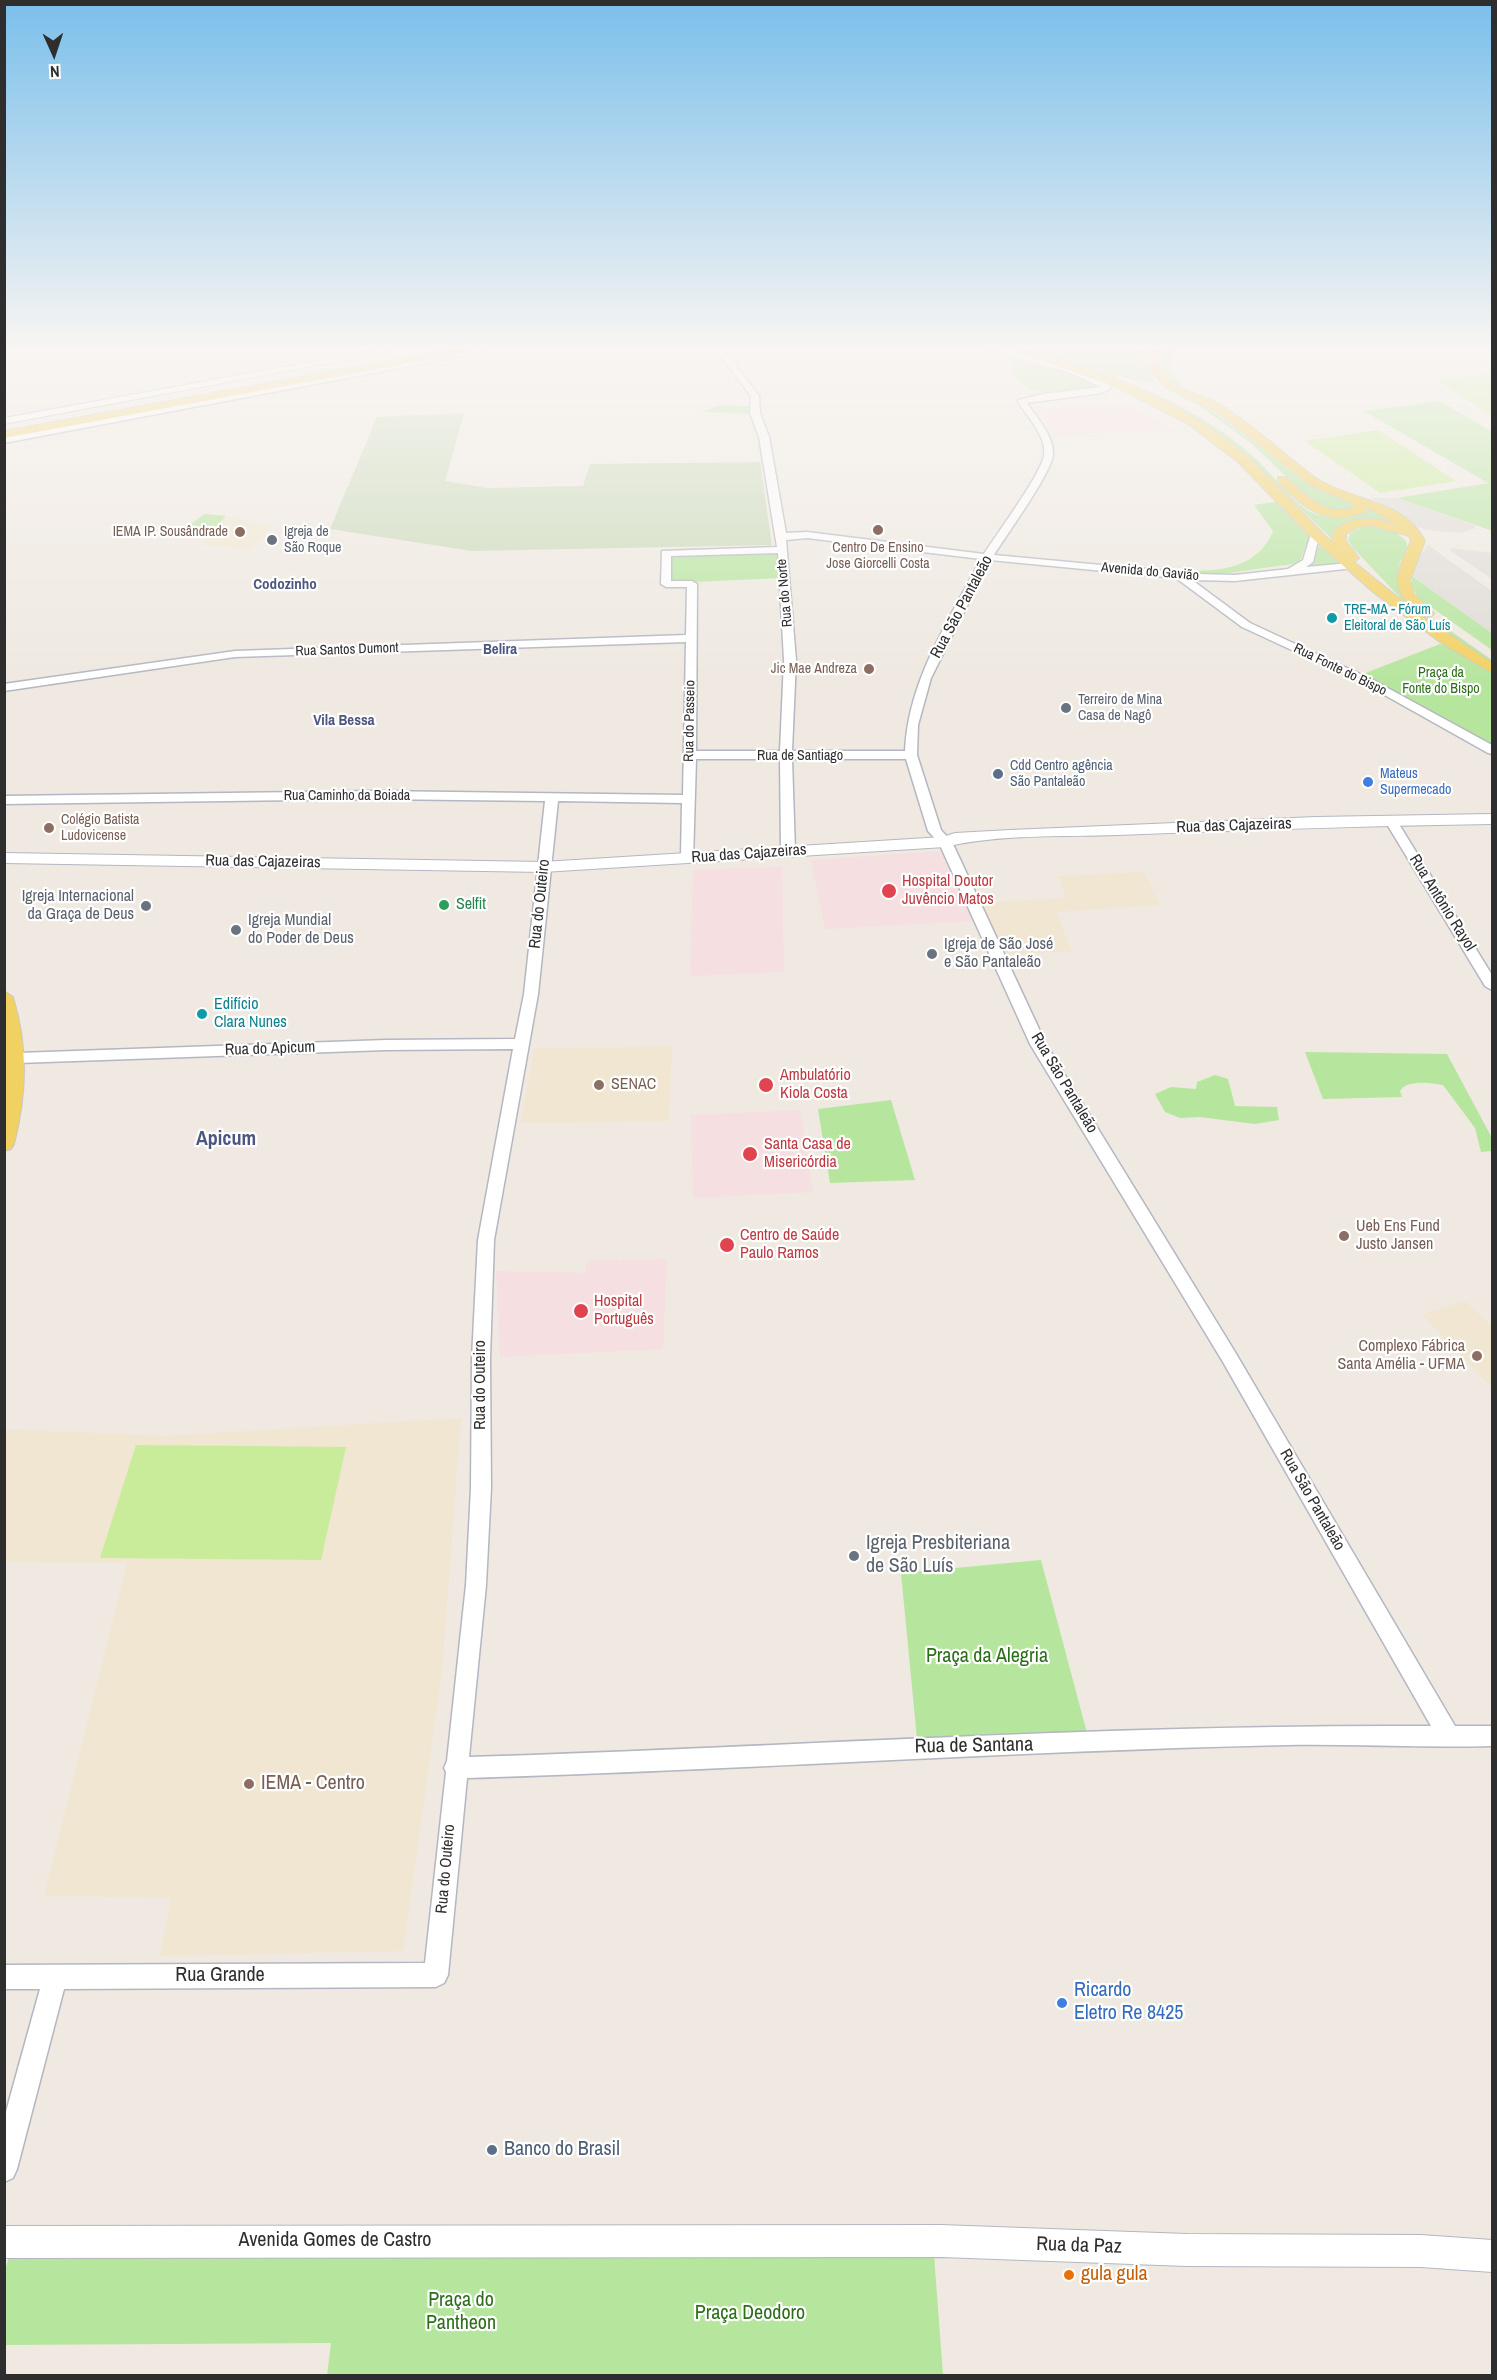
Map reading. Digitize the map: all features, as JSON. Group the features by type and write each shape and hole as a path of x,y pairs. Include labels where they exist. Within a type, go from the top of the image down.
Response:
{"main road":[{"path":"1244,461 1350,566 1444,639 1492,669"},
{"path":"1262,461 1315,510 1339,514 1356,512 1362,508 1357,500 1305,476 1286,461"},
{"path":"1336,491 1375,503 1404,523 1417,536 1414,550 1403,573 1406,594 1419,607 1492,657"},
{"path":"1386,596 1342,548 1339,541 1340,532 1357,523 1390,526 1412,538 1414,550"},
{"name":"Rua das Cajazeiras","path":"4,858 543,867 945,842 955,838 1010,835 1492,819"},
{"path":"4,997 13,1022 4,1144"},
{"name":"Avenida Gomes de Castro","path":"4,2242 666,2240"},
{"name":"Rua da Paz","path":"666,2240 941,2241 1186,2250 1421,2251 1492,2256"}],"street":[{"name":"Rua do Norte","path":"768,461 786,580 790,660 786,756 788,851"},
{"name":"Rua São Pantaleão","path":"1046,461 1031,490 988,555 925,678 912,725 911,755 935,831 945,842 1038,1044 1217,1336 1449,1736"},
{"name":"Avenida do Gavião","path":"780,532 823,534 1009,558 1179,575 1235,578 1350,566"},
{"path":"1291,571 1308,562 1316,534"},
{"name":"Rua do Passeio","path":"688,858 692,584 666,584 666,553 781,550"},
{"name":"Rua Fonte do Bispo","path":"1179,575 1246,625 1369,682 1492,750"},
{"path":"1192,585 1235,578"},
{"name":"Rua Santos Dumont","path":"4,688 235,654 692,638"},
{"name":"Rua de Santiago","path":"689,755 911,755"},
{"name":"Rua Caminho da Boiada","path":"4,800 364,795 689,799"},
{"name":"Rua do Outeiro","path":"436,1975 455,1768 476,1585 481,1488 481,1358 486,1240 523,1044 552,798"},
{"name":"Rua Antônio Rayol","path":"1391,821 1492,986"},
{"name":"Rua do Apicum","path":"11,1058 386,1045 523,1044"},
{"name":"Rua de Santana","path":"455,1768 684,1761 911,1747 1289,1735 1492,1736"},
{"name":"Rua Grande","path":"4,1977 436,1975"},
{"path":"4,2169 55,1976"}],"shaded area":[{"path":"1371,498 1397,498 1476,526 1474,529 1461,533 1427,530 1415,526"},
{"name":"IEMA IP. Sousândrade","path":"226,516 274,526 249,550 201,545"},
{"path":"1428,545 1492,591 1492,633 1412,576 1416,561"},
{"path":"1452,548 1492,553 1492,579 1449,550"},
{"name":"Hospital Doutor Juvêncio Matos","path":"942,851 974,921 825,929 811,860"},
{"path":"782,867 784,972 690,976 693,870"},
{"path":"1144,872 1160,905 1056,912 1072,951 1000,955 978,903 1066,898 1058,876"},
{"name":"SENAC","path":"672,1046 669,1121 521,1123 534,1049"},
{"name":"Santa Casa de Misericórdia","path":"800,1110 813,1192 693,1198 691,1115"},
{"name":"Hospital Português","path":"667,1259 663,1349 500,1357 496,1271 585,1273 587,1261"},
{"name":"Complexo Fábrica Santa Amélia - UFMA","path":"1465,1301 1489,1324 1492,1323 1492,1388 1422,1314"},
{"name":"IEMA - Centro","path":"461,1418 442,1671 403,1951 160,1956 171,1898 44,1896 127,1563 5,1562 5,1429 166,1436"}],"green space":[{"path":"359,461 451,461 445,481 488,488 583,486 590,464 760,462 772,545 472,551 330,529"},
{"path":"1250,461 1258,461 1293,499 1313,513 1328,517 1344,517 1365,513 1368,507 1395,525 1356,520 1347,522 1340,526 1336,533 1336,543"},
{"path":"1270,461 1277,461 1302,480 1347,499 1356,506 1347,511 1319,508"},
{"path":"1334,461 1426,461 1456,481 1380,493"},
{"path":"1450,461 1492,461 1492,536 1490,530 1397,498 1488,483"},
{"path":"1280,501 1311,534 1299,563 1215,575 1145,570 1142,567 1216,570 1250,559 1263,548 1273,531 1254,505"},
{"path":"204,514 226,516 206,538 177,535"},
{"path":"1365,525 1394,531 1406,541 1407,549 1399,564 1398,574 1399,585 1405,599 1492,660 1492,664 1409,607 1353,548 1348,540 1350,533"},
{"path":"1323,546 1340,564 1310,566 1318,547"},
{"path":"776,552 782,578 670,583 671,555"},
{"path":"1412,576 1492,633 1492,650 1418,598 1412,585"},
{"name":"Praça da Fonte do Bispo","path":"1440,644 1450,647 1492,674 1492,748 1363,674"},
{"path":"1305,1052 1447,1054 1492,1138 1492,1151 1481,1152 1475,1128 1443,1085 1414,1083 1403,1087 1400,1091 1402,1097 1323,1099"},
{"path":"1215,1075 1228,1079 1235,1106 1277,1107 1279,1120 1255,1124 1200,1117 1180,1118 1165,1112 1155,1094 1171,1087 1196,1089 1197,1082"},
{"path":"891,1100 915,1180 830,1183 818,1109"},
{"path":"136,1445 346,1447 321,1560 100,1558"},
{"name":"Praça da Alegria","path":"1041,1560 1087,1733 917,1739 901,1573"},
{"path":"11,2248 934,2255 943,2375 327,2376 331,2343 5,2345 5,2272"}],"place":[{"name":"Centro De Ensino Jose Giorcelli Costa","path":"878,530"},
{"name":"IEMA IP. Sousândrade","path":"240,532"},
{"name":"Igreja de São Roque","path":"272,540"},
{"name":"TRE-MA - Fórum Eleitoral de São Luís","path":"1332,618"},
{"name":"Jic Mae Andreza","path":"869,669"},
{"name":"Terreiro de Mina Casa de Nagô","path":"1066,708"},
{"name":"Cdd Centro agência São Pantaleão","path":"998,774"},
{"name":"Mateus Supermecado","path":"1368,782"},
{"name":"Colégio Batista Ludovicense","path":"49,828"},
{"name":"Hospital Doutor Juvêncio Matos","path":"889,891"},
{"name":"Selfit","path":"444,905"},
{"name":"Igreja Internacional da Graça de Deus","path":"146,906"},
{"name":"Igreja Mundial do Poder de Deus","path":"236,930"},
{"name":"Igreja de São José e São Pantaleão","path":"932,954"},
{"name":"Edifício Clara Nunes","path":"202,1014"},
{"name":"SENAC","path":"599,1085"},
{"name":"Ambulatório Kiola Costa","path":"766,1085"},
{"name":"Santa Casa de Misericórdia","path":"750,1154"},
{"name":"Ueb Ens Fund Justo Jansen","path":"1344,1236"},
{"name":"Centro de Saúde Paulo Ramos","path":"727,1245"},
{"name":"Hospital Português","path":"581,1311"},
{"name":"Complexo Fábrica Santa Amélia - UFMA","path":"1477,1356"},
{"name":"Igreja Presbiteriana de São Luís","path":"854,1556"},
{"name":"IEMA - Centro","path":"249,1784"},
{"name":"Ricardo Eletro Re 8425","path":"1062,2003"},
{"name":"Banco do Brasil","path":"492,2150"},
{"name":"gula gula","path":"1069,2275"}],"district":[{"name":"Codozinho","path":"285,585"},
{"name":"Belira","path":"500,650"},
{"name":"Vila Bessa","path":"344,721"},
{"name":"Apicum","path":"226,1140"}],"park label":[{"name":"Praça do Pantheon","path":"461,2312"},
{"name":"Praça Deodoro","path":"750,2314"}]}
